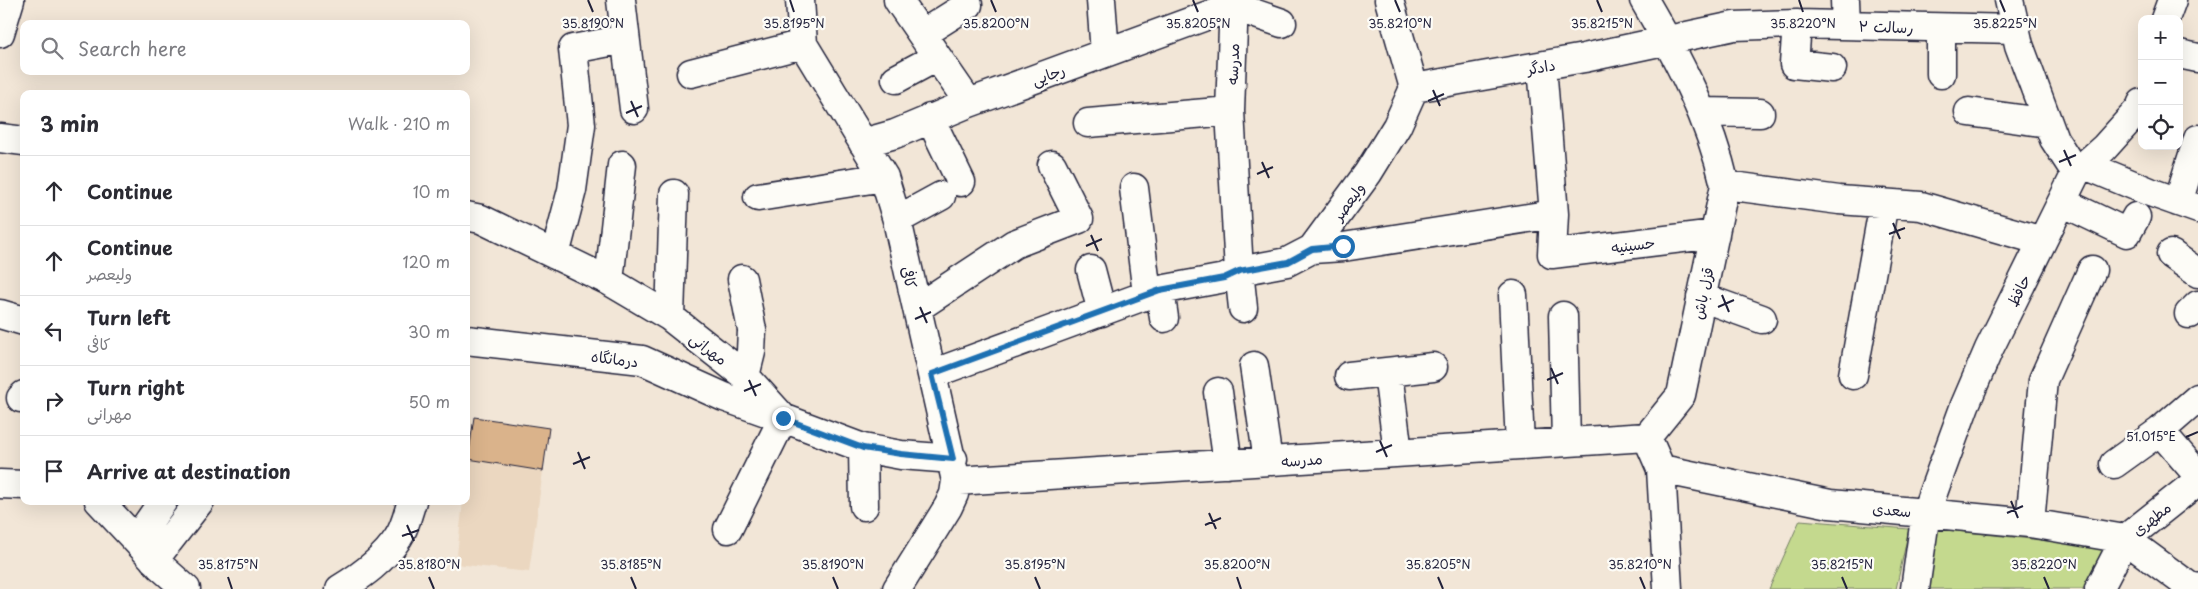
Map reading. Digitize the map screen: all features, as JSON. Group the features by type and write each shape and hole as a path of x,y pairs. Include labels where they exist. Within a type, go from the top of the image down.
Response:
{"street":[{"path":"0,33 10,0"},
{"path":"621,0 634,109"},
{"name":"کافی","path":"800,0 803,44 884,178 897,220 955,470"},
{"path":"898,0 969,103"},
{"path":"1100,0 1105,53"},
{"path":"1389,0 1414,88"},
{"name":"قزل باش","path":"1644,0 1667,39 1702,112 1717,151 1725,185 1681,395 1647,437"},
{"path":"2009,0 2019,45 2054,139 2081,169 2188,206 2198,139"},
{"path":"2166,15 2172,0"},
{"path":"1234,3 1282,23"},
{"name":"رجایی","path":"862,143 895,134 930,118 1234,3"},
{"name":"مدرسه","path":"1234,3 1230,111 1239,271 1243,308"},
{"path":"922,34 968,4"},
{"name":"رسالت ۲","path":"1667,39 1734,26 1797,24 1846,12 1941,28 2016,29"},
{"path":"1797,24 1794,64 1832,68"},
{"path":"1941,28 1941,74"},
{"path":"555,255 572,190 581,125 573,49 625,39"},
{"name":"دادگر","path":"1414,88 1584,58 1667,39"},
{"path":"691,73 803,44"},
{"path":"2183,55 2198,58"},
{"path":"896,79 937,57"},
{"path":"1312,249 1554,214 1542,66"},
{"name":"ولیعصر","path":"932,374 1154,292 1224,278 1239,271 1288,262 1312,249 1368,173 1397,126 1414,88"},
{"path":"2081,169 2141,105"},
{"path":"1088,123 1230,111"},
{"path":"1702,112 1760,113"},
{"path":"1969,112 2048,123"},
{"path":"897,220 951,189 930,118"},
{"path":"0,138 20,140"},
{"path":"609,281 622,165"},
{"path":"917,308 1014,244 1079,219 1052,165"},
{"name":"حافظ","path":"1916,589 1926,512 1965,405 1988,349 2062,202 2081,169"},
{"path":"758,197 884,178"},
{"path":"1725,185 1838,200 1921,206 2042,241"},
{"path":"1134,188 1154,292 1164,318"},
{"path":"670,317 674,194"},
{"path":"2062,202 2127,233 2136,217"},
{"path":"1854,375 1884,203"},
{"name":"حسینیه","path":"1554,214 1552,254 1715,234"},
{"name":"مهرانی","path":"470,217 481,219 609,281 670,317 745,376 783,418 863,448 901,454 955,470"},
{"path":"2170,254 2198,273"},
{"path":"1091,270 1102,312"},
{"path":"2030,523 2043,380 2092,270"},
{"path":"742,280 752,330 751,352 745,376"},
{"path":"1513,295 1520,445"},
{"path":"1701,297 1762,319"},
{"path":"0,314 20,320"},
{"path":"1564,316 1566,442"},
{"name":"درمانگاه","path":"470,340 642,360 724,397 783,418"},
{"path":"1254,366 1268,461"},
{"path":"1349,376 1433,367"},
{"path":"1388,372 1398,453"},
{"path":"1218,392 1228,464"},
{"path":"2114,464 2160,430 2198,398"},
{"path":"728,529 783,418"},
{"path":"2160,430 2198,475"},
{"path":"1647,437 1661,469 1668,589"},
{"name":"مدرسه","path":"955,470 1228,464 1647,437"},
{"path":"863,448 864,506"},
{"name":"سعدی","path":"1661,469 1830,504 2030,523 2125,539"},
{"path":"897,589 948,507 954,494 955,470"},
{"name":"مطهری","path":"2099,589 2125,539 2198,481"},
{"path":"0,484 20,485"},
{"path":"103,505 154,560 186,589"},
{"path":"136,540 160,505"},
{"path":"154,560 197,505"},
{"path":"340,589 358,578 380,560 399,537 411,505"},
{"path":"2125,539 2189,586 2198,588"}],"shaded area":[{"path":"470,459 543,471 529,572 456,564 463,505 470,505"}],"green space":[{"path":"1800,520 1909,529 1896,589 1769,589"},
{"path":"1937,529 2106,547 2083,589 1929,589"}],"building":[{"path":"474,417 549,428 543,471 470,459"}],"route":[{"path":"783,418 863,448 953,459 932,374 1160,290 1224,278 1239,271 1288,262 1312,249 1343,246"}]}
